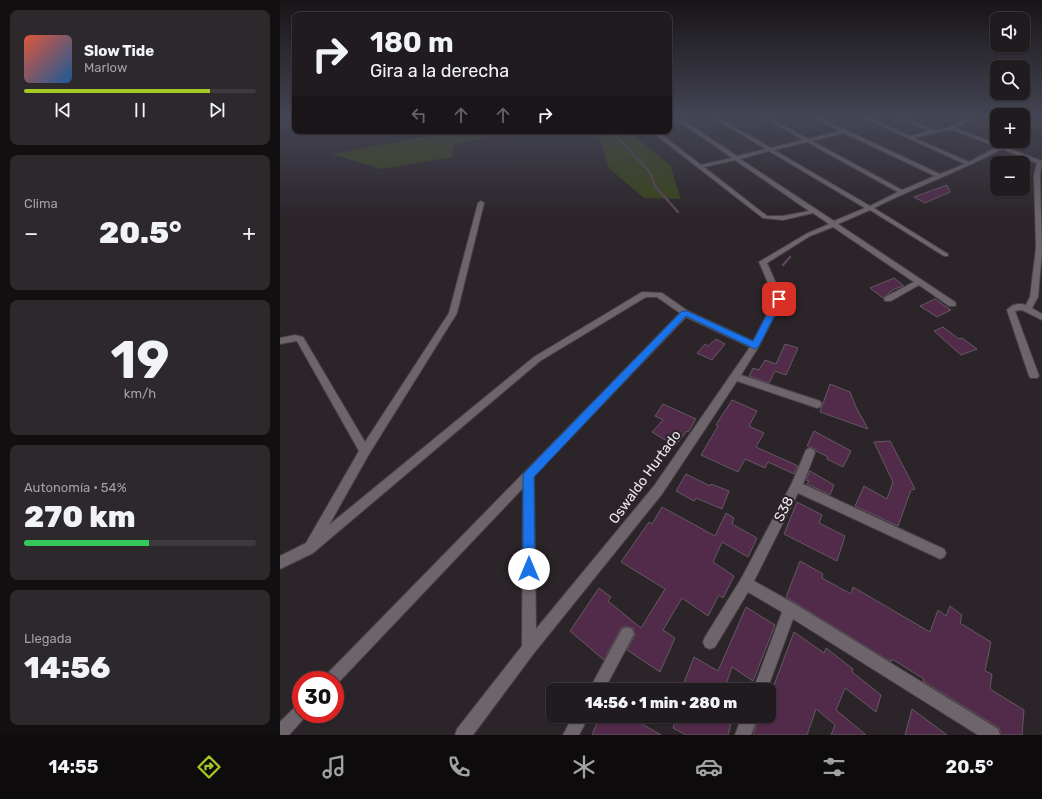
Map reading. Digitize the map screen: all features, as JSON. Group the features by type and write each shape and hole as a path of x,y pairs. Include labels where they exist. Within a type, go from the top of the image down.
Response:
{"street":[{"path":"681,151 765,217 772,219 815,211"},
{"path":"725,151 952,304"},
{"path":"700,166 763,151"},
{"path":"771,151 870,208 946,255"},
{"path":"828,151 902,192"},
{"path":"887,151 939,176"},
{"path":"941,151 968,164"},
{"name":"Oswaldo Hurtado","path":"463,735 529,648 658,490 755,346 779,299 764,262 808,235 993,151"},
{"path":"1012,151 1041,163 1037,175 1039,248 1034,296 1028,309"},
{"path":"309,550 365,451 453,313 481,203"},
{"path":"888,299 919,282"},
{"path":"280,563 309,550 537,358 645,294 659,295 684,313 755,346"},
{"path":"1034,376 1011,310 1018,306 1028,309 1042,317"},
{"path":"340,671 684,313"},
{"path":"280,341 295,338 300,339 365,451"},
{"path":"734,376 817,404"},
{"path":"796,486 810,453"},
{"path":"529,475 529,648"},
{"name":"S38","path":"710,642 746,584 796,486 940,553"},
{"path":"746,584 790,609 992,735"},
{"path":"763,683 790,609"},
{"path":"600,683 627,634"},
{"path":"280,733 292,720"},
{"path":"571,735 577,723"},
{"path":"743,735 747,723"}],"green space":[{"path":"346,151 452,151 452,157 382,169 331,154"},
{"path":"604,151 653,151 670,165 681,199 644,198 609,168"}],"building":[{"path":"947,185 950,192 925,203 914,197"},
{"path":"894,278 904,286 894,289 883,298 870,288"},
{"path":"935,299 951,310 937,317 920,306"},
{"path":"943,327 959,339 962,338 977,349 961,355 934,331"},
{"path":"716,339 725,344 712,360 697,353 705,344 708,346"},
{"path":"785,344 798,348 786,375 775,371 769,383 749,376 753,368 759,370 765,360 776,364"},
{"path":"830,384 850,392 868,429 820,412"},
{"path":"732,400 757,411 749,426 764,433 756,447 798,466 794,474 768,462 765,468 745,459 738,472 701,455 718,426 716,425"},
{"path":"663,404 696,419 688,432 687,431 675,446 652,432 663,420 655,416"},
{"path":"814,431 851,451 843,467 827,459 828,457 815,449 807,446"},
{"path":"890,441 915,489 911,490 898,526 855,506 864,486 887,499 893,482 874,442"},
{"path":"810,471 834,485 830,495 807,484 809,481 806,480"},
{"path":"686,474 710,486 711,484 729,491 722,509 696,498 694,501 676,491"},
{"path":"797,502 822,515 819,523 845,536 837,561 784,534"},
{"path":"662,507 715,536 726,513 734,518 732,524 757,538 748,557 722,542 713,562 734,576 723,598 719,595 708,616 682,598 663,630 675,638 660,672 627,650 635,635 633,628 626,626 621,628 604,660 570,631 599,588 611,597 608,601 641,628 665,589 621,562 649,522 652,524"},
{"path":"800,561 823,574 822,578 851,594 853,587 930,632 938,610 946,616 950,606 962,615 960,623 991,642 985,671 992,674 990,689 1024,710 1022,735 1001,735 999,728 923,681 924,679 892,659 891,662 786,597"},
{"path":"746,607 775,625 753,681 732,667 726,683 684,683 694,657 718,671"},
{"path":"794,632 824,653 826,648 853,669 852,672 881,695 876,712 845,688 836,710 866,735 831,735 835,725 816,709 807,735 753,735 757,723 776,723 776,683 775,683"},
{"path":"912,709 947,735 905,735"},
{"path":"597,723 640,723 661,735 592,735"},
{"path":"675,723 731,723 728,735 686,735 673,728"}],"waterway":[{"path":"630,151 649,171 656,188"},
{"path":"656,187 678,212"},
{"path":"783,265 790,257"}],"route":[{"path":"529,569 529,475 684,313 755,346 779,299"}]}
